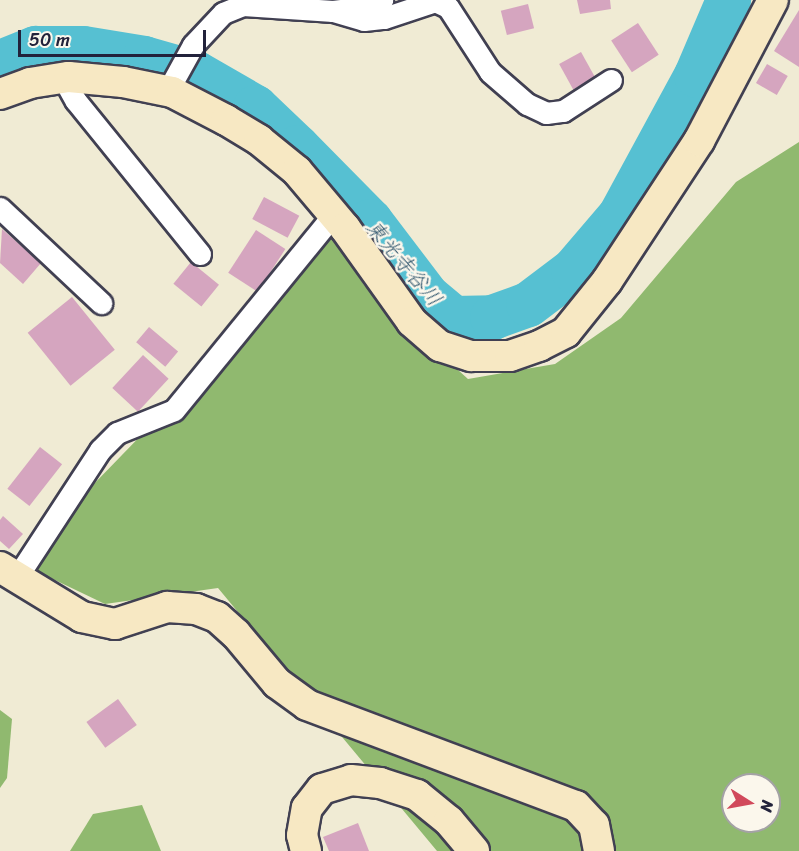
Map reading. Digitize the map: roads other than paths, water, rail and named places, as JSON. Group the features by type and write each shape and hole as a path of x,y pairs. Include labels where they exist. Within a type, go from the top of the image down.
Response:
{"street":[{"path":"172,88 193,45 223,13 243,5 333,11 372,6 382,0"},
{"path":"0,94 30,83 63,78 172,88 259,140 297,171 334,214 412,322 440,346 471,356 510,356 538,346 566,332 607,281 699,141 772,0"},
{"path":"333,11 364,20 384,18 435,1 448,7 490,72 527,104 546,112 564,111 611,80"},
{"path":"63,78 76,101 200,254"},
{"path":"0,208 101,303"},
{"path":"334,214 174,410 117,433 100,450 9,572 82,617 115,624 167,607 196,609 217,617 236,634 277,683 308,705 576,806 594,825 599,851"},
{"path":"306,851 302,836 307,808 322,789 351,780 380,783 417,795 449,821 474,851"}],"waterway":[{"name":"東光寺谷川","path":"0,62 35,48 83,48 144,58 196,73 255,107 297,147 370,221 427,296 453,318 492,317 528,304 573,270 620,215 696,75 728,0"}]}
